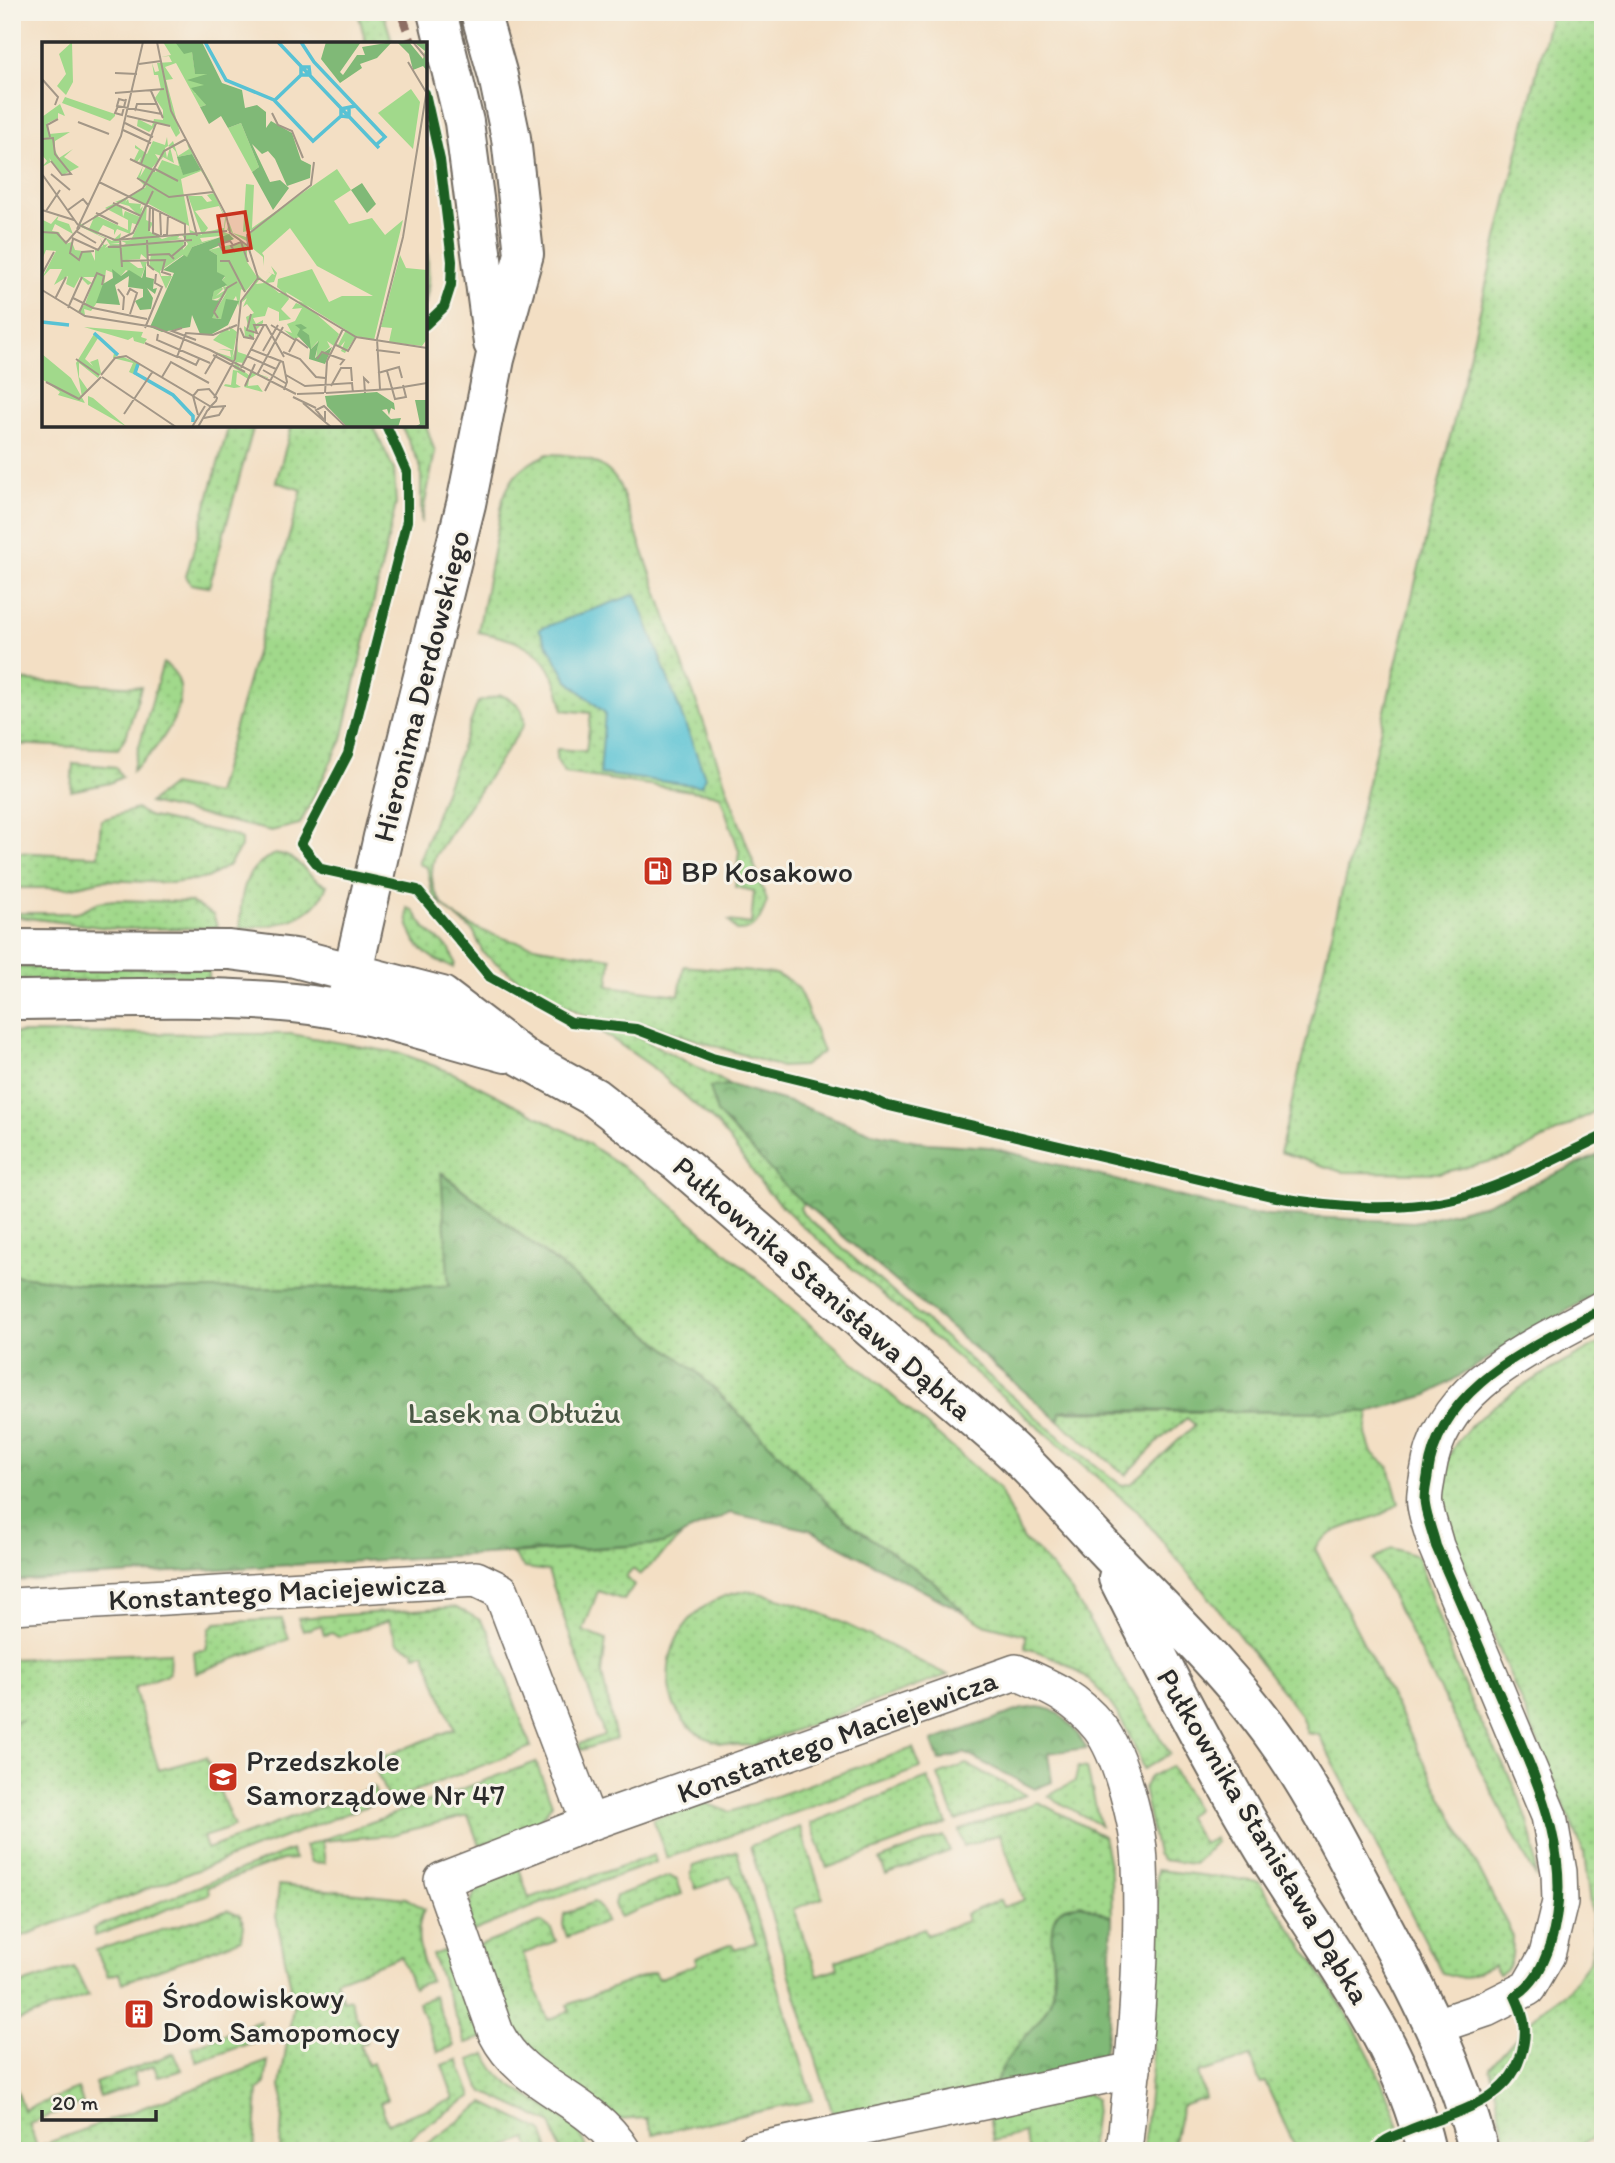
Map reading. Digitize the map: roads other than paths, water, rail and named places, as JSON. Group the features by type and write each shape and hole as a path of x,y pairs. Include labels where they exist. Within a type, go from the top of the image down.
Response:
{"main road":[{"name":"Hieronima Derdowskiego","path":"438,12 464,122 495,359"},
{"name":"Hieronima Derdowskiego","path":"344,1012 352,970 467,504 495,359 524,254 511,138 498,76 480,12"},
{"name":"Pułkownika Stanisława Dąbka","path":"12,949 229,950 295,958 352,970 442,996 522,1057 594,1097 680,1164 1046,1482 1102,1546 1217,1663 1283,1748 1331,1828 1436,2026 1467,2106 1479,2151"},
{"name":"Pułkownika Stanisława Dąbka","path":"12,1000 219,999 295,1003 344,1012 522,1057"},
{"name":"Pułkownika Stanisława Dąbka","path":"1102,1546 1201,1742 1391,2051 1420,2125 1426,2151"},
{"path":"1391,2051 1436,2026"}],"street":[{"path":"1436,2026 1515,1996 1528,1988 1547,1955 1560,1902 1559,1872 1549,1816 1433,1536 1424,1503 1430,1458 1451,1414 1468,1393 1499,1367 1603,1308"},
{"name":"Konstantego Maciejewicza","path":"12,1606 476,1580 501,1591 589,1824"},
{"name":"Konstantego Maciejewicza","path":"623,2151 580,2105 525,2071 505,2051 496,2033 442,1880 589,1824 1016,1672 1070,1697 1100,1728 1124,1785 1140,1861 1133,2070 1124,2151"},
{"path":"753,2151 1133,2070"}],"water":[{"path":"636,594 705,777 701,786 600,774 605,713 567,680 539,629"}],"place":[{"name":"BP Kosakowo","path":"658,871"},
{"name":"Przedszkole Samorządowe Nr 47","path":"223,1777"},
{"name":"Środowiskowy Dom Samopomocy","path":"139,2014"}],"park label":[{"name":"Lasek na Obłużu","path":"514,1412"}]}
